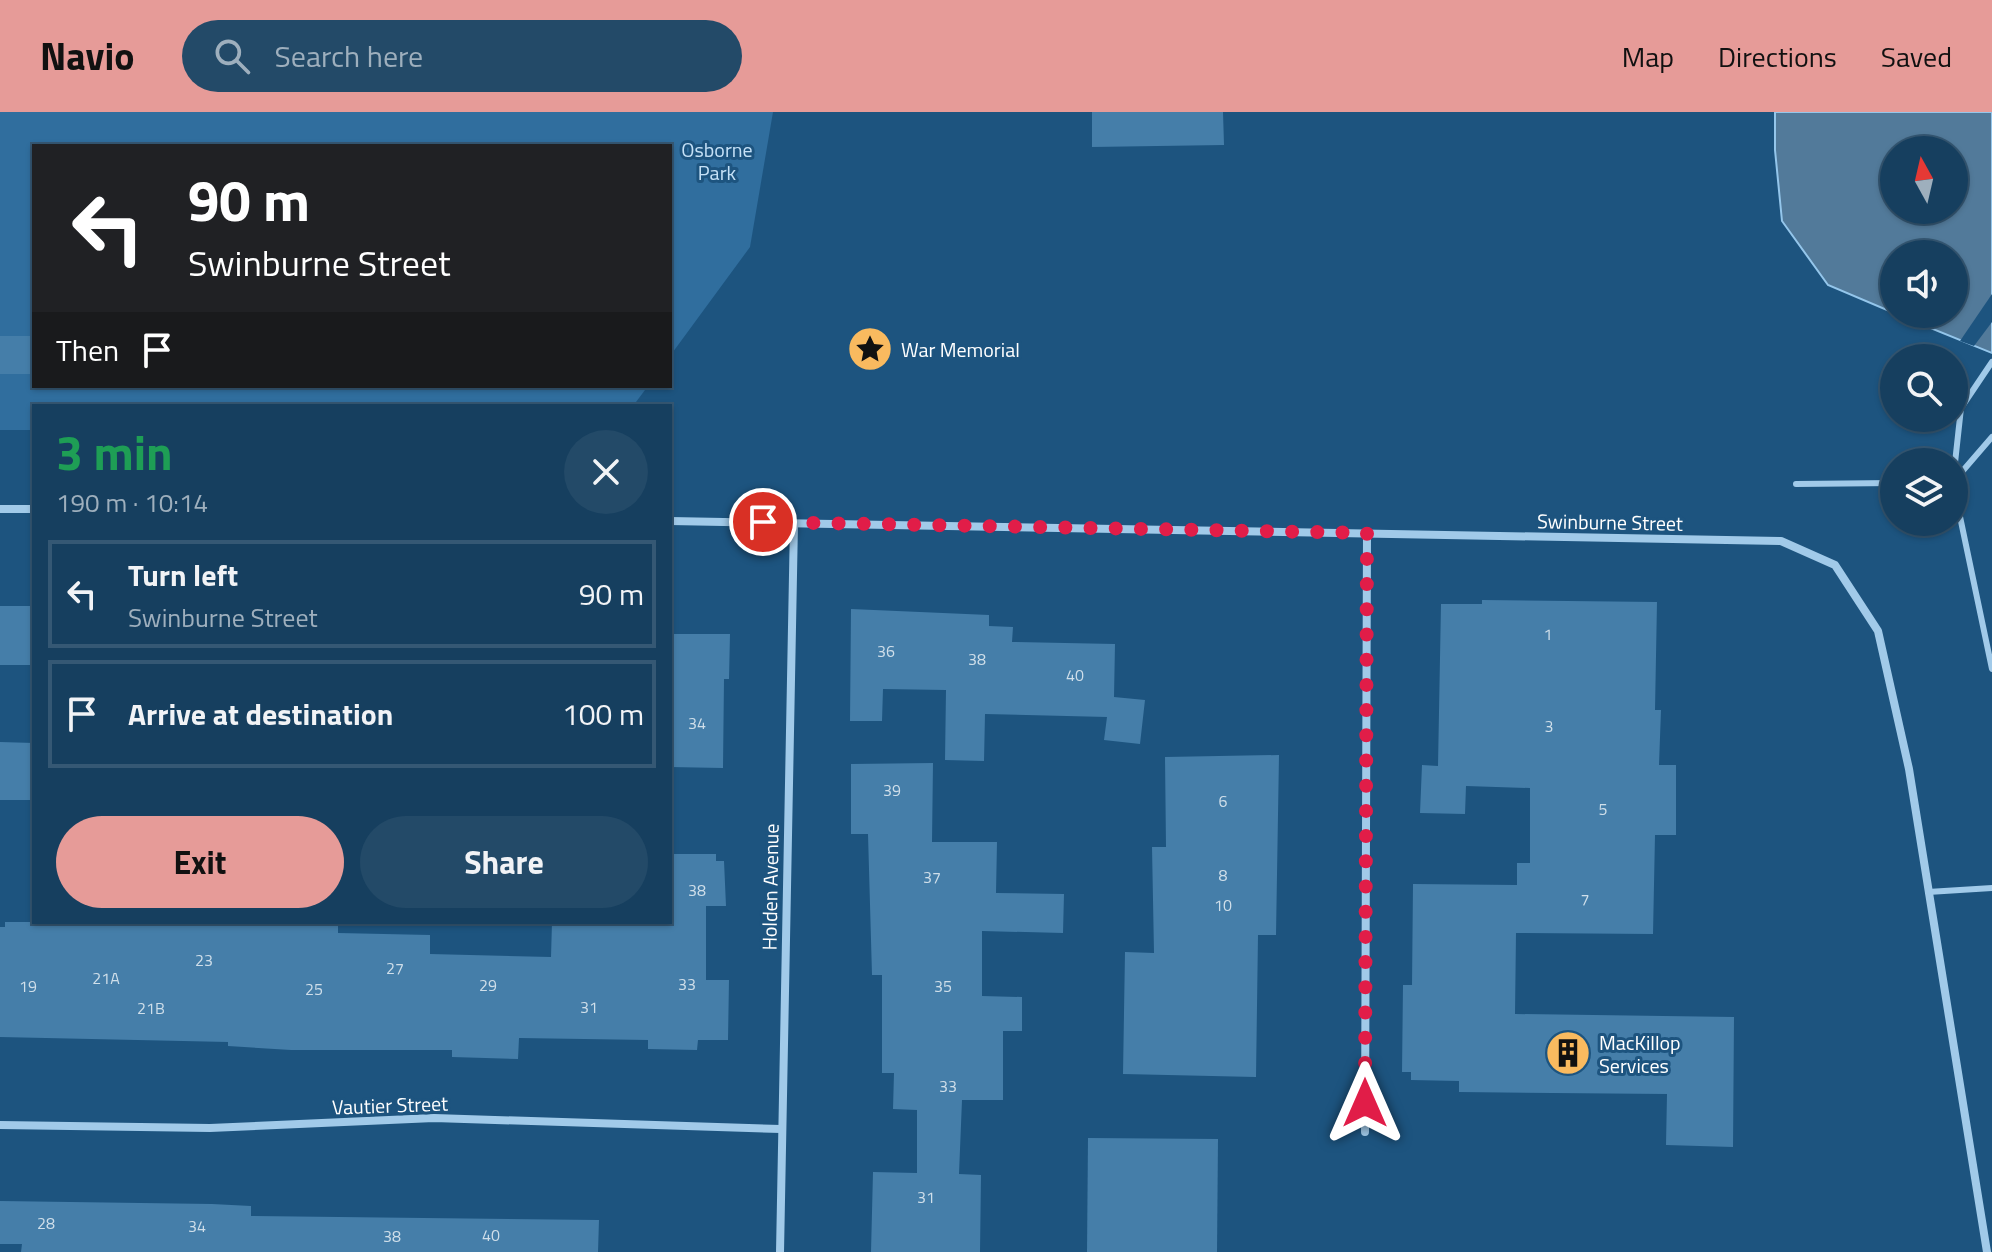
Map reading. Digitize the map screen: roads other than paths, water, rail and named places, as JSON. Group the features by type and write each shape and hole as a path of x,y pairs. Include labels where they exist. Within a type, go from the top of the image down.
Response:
{"street":[{"path":"0,509 32,509"},
{"name":"Swinburne Street","path":"672,521 1781,541 1835,565 1878,631 1909,769 1987,1252"},
{"name":"Holden Avenue","path":"780,1252 794,523"},
{"path":"1365,1132 1367,533"},
{"name":"Vautier Street","path":"0,1125 210,1128 434,1118 781,1129"}],"lane":[{"path":"1957,448 1961,408 1992,362"},
{"path":"1968,465 1992,437"},
{"path":"1796,484 1880,483"},
{"path":"1964,536 1992,669"},
{"path":"1927,892 1992,888"}],"place":[{"name":"War Memorial","path":"870,349"},
{"name":"MacKillop Services","path":"1568,1053"}],"park label":[{"name":"Osborne Park","path":"717,160"}]}
